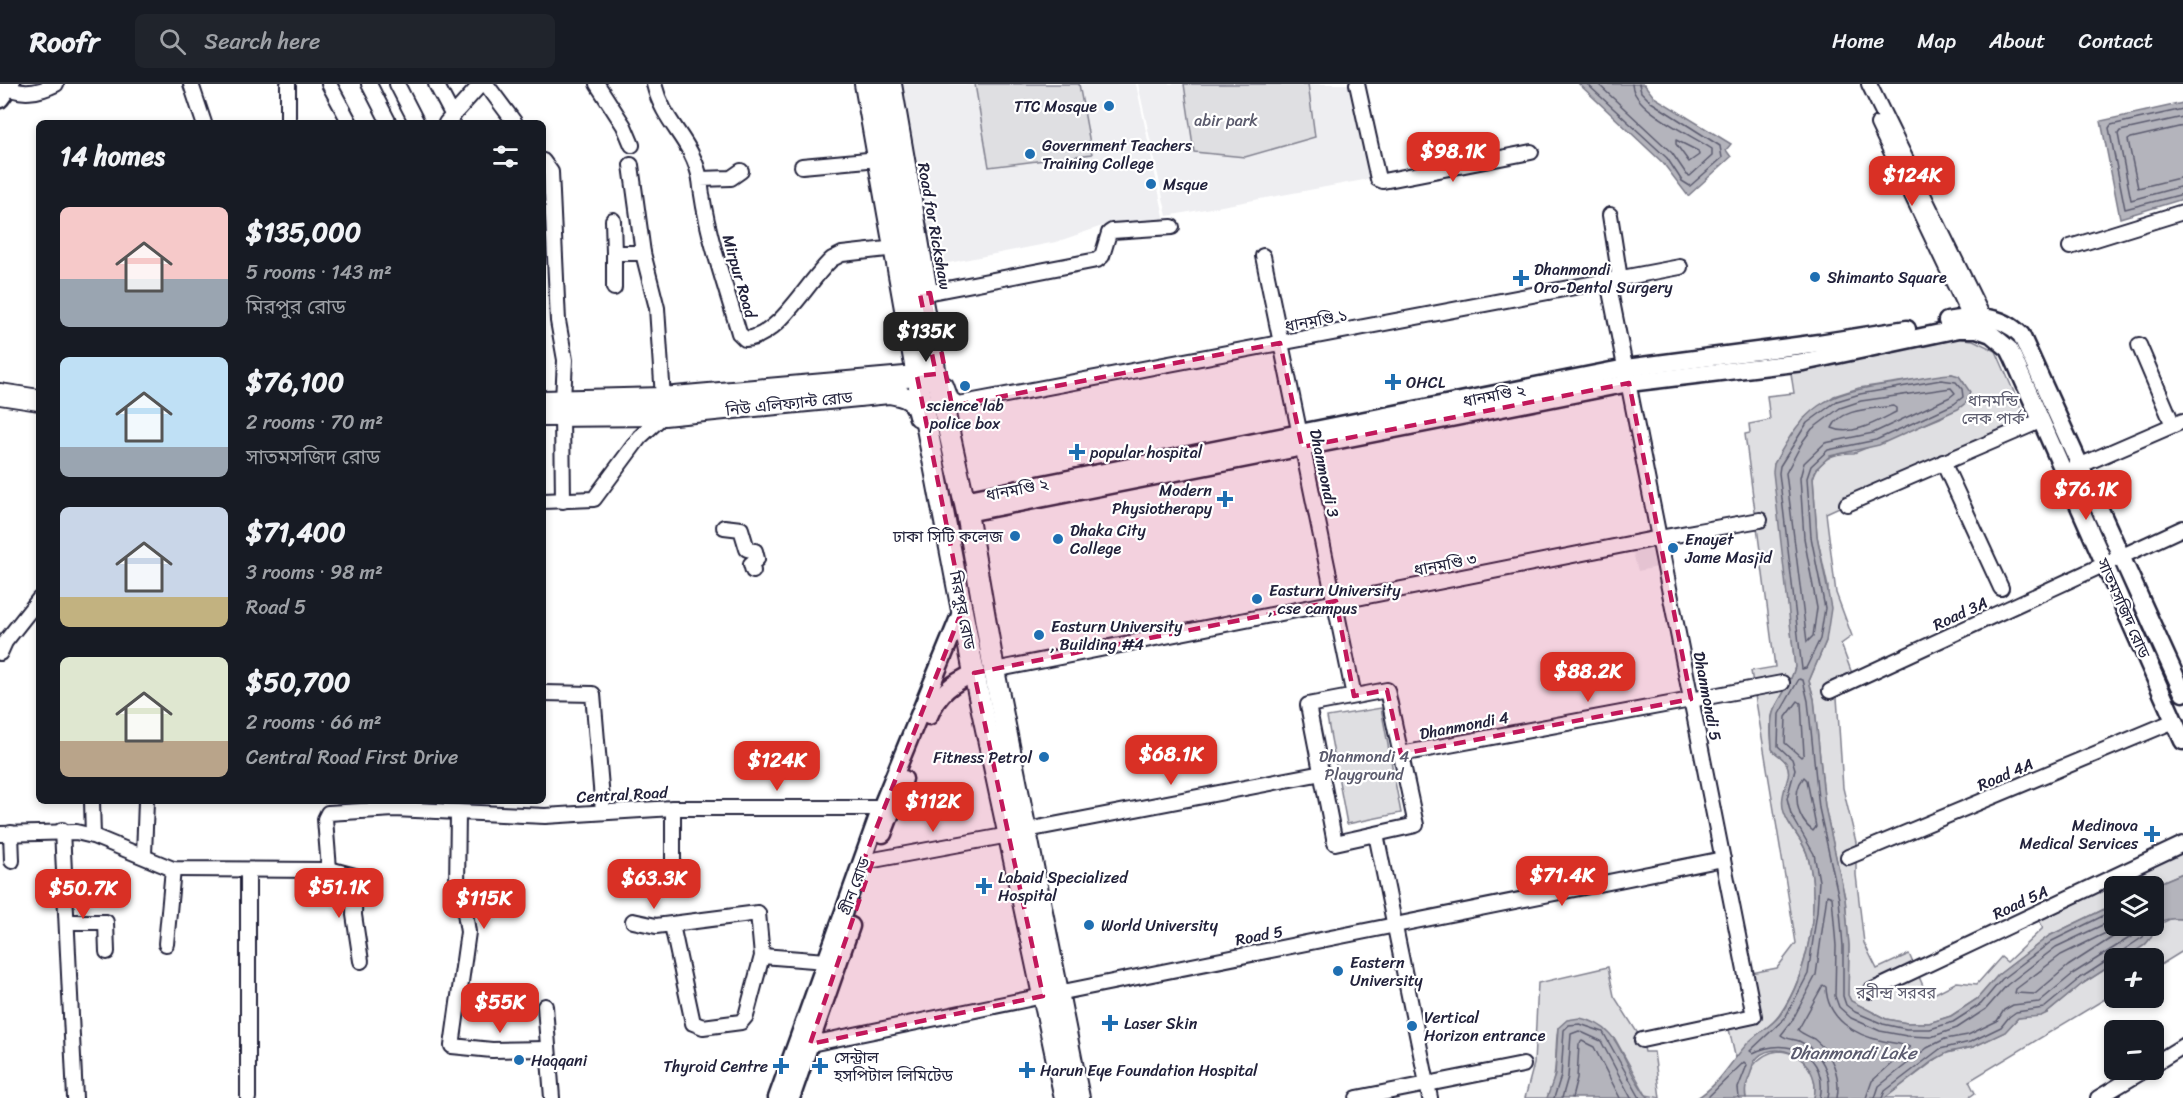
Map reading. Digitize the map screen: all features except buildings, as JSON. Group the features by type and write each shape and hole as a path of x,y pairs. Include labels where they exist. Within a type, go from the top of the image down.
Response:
{"highway":[{"name":"মিরপুর রোড","path":"865,84 870,160 896,248 910,334 926,375 965,507 994,670 1018,833 1051,994 1079,1098"},
{"name":"মিরপুর রোড","path":"880,84 925,293 926,375 945,516 975,673 1018,833"},
{"path":"841,383 890,370 906,356 910,334"},
{"name":"নিউ এলিফ্যান্ট রোড","path":"663,407 841,383 926,375"},
{"path":"0,382 36,388"},
{"name":"নিউ এলিফ্যান্ট রোড","path":"556,410 663,407 890,393 906,397 917,405 936,500 945,516"},
{"path":"0,394 36,400"},
{"path":"975,673 994,670"},
{"name":"মিরপুর রোড","path":"1051,994 1065,1098"}],"main road":[{"name":"ধানমণ্ডি ২","path":"965,507 1627,376 1803,362 1950,331 1977,321 2007,323 2021,335"},
{"name":"সাতমসজিদ রোড","path":"1977,321 2004,344 2013,357 2183,741"},
{"name":"সাতমসজিদ রোড","path":"2021,335 2183,693"},
{"name":"গ্রীন রোড","path":"777,1098 803,1046 868,861 882,804 963,608"},
{"name":"গ্রীন রোড","path":"791,1098 826,961 932,707 949,687 975,673"}],"street":[{"path":"5,89 34,93 56,84"},
{"path":"191,84 203,120"},
{"path":"288,84 288,120"},
{"path":"329,84 348,120"},
{"path":"369,84 387,120"},
{"path":"397,84 415,120"},
{"path":"436,84 450,119 481,84"},
{"path":"486,84 513,120"},
{"path":"597,84 624,126 632,145"},
{"path":"654,84 665,115 693,154 700,179 731,178 741,171"},
{"name":"Road for Rickshaw","path":"894,84 925,293 948,392 951,399 958,404"},
{"path":"1357,84 1378,179 1383,181 1531,152"},
{"path":"1859,84 1889,136"},
{"path":"1869,84 1889,136 1977,321"},
{"path":"802,166 870,160"},
{"path":"546,165 551,172 558,321 565,360 556,410 563,501"},
{"path":"546,501 594,499 663,407 657,308 643,253 631,165"},
{"name":"Mirpur Road","path":"700,179 702,199 739,333 745,339 757,338 774,325 832,259 842,254 896,248"},
{"path":"2070,247 2183,212"},
{"path":"1610,215 1614,280 1627,376"},
{"path":"613,220 614,288"},
{"path":"925,293 1097,260 1102,256 1109,233 1112,231 1172,227"},
{"path":"614,254 643,253"},
{"name":"Dhanmondi 3","path":"1263,256 1354,696"},
{"name":"ধানমণ্ডি ১","path":"958,404 1680,267"},
{"path":"2064,474 2178,423 2139,345"},
{"name":"Dhanmondi 5","path":"1627,376 1754,1016 1642,1040"},
{"path":"1847,504 2040,421"},
{"path":"1943,462 2001,588"},
{"name":"ধানমণ্ডি ৩","path":"994,670 1336,601 1760,520"},
{"path":"724,527 741,529 747,549 755,551 757,559 751,564 753,571"},
{"name":"Road 3A","path":"1830,691 2105,566 2183,528"},
{"path":"0,653 5,642 36,607"},
{"name":"Dhanmondi 4","path":"1401,754 1782,683"},
{"name":"Dhanmondi 4","path":"1322,773 1308,705 1387,690 1416,825 1376,834"},
{"path":"546,693 593,694 603,810"},
{"name":"Road 4A","path":"1848,857 2174,721"},
{"path":"868,861 1322,773 1335,843 1376,834 1429,1091"},
{"path":"92,804 93,836"},
{"path":"144,855 146,804"},
{"path":"323,804 326,815 329,869"},
{"name":"Central Road","path":"326,815 394,809 545,816 603,810 882,804"},
{"path":"673,808 673,879"},
{"path":"458,813 457,887 461,888 468,932 452,1046 492,1050 547,1049"},
{"path":"62,830 75,1098"},
{"path":"12,861 5,834 62,830 93,836 144,855 173,869 329,869 352,873 355,876 354,915 361,961"},
{"name":"Road 5A","path":"1871,991 2183,844"},
{"name":"Road 5","path":"803,1046 1723,859"},
{"path":"166,944 173,869"},
{"path":"248,870 248,1098"},
{"path":"633,921 656,926 672,925 755,911 759,915 762,956 744,1020 698,1026 693,1023 672,925"},
{"path":"67,922 106,922 107,952"},
{"path":"762,956 826,961"},
{"path":"545,1006 552,1098"},
{"path":"2164,1058 2183,1046"},
{"path":"1357,1098 1429,1091 1523,1065"},
{"path":"2098,1098 2128,1080"}],"highlighted area":[{"path":"930,293 952,406 1280,343 1302,447 1629,383 1691,699 1401,754 1387,690 1354,696 1336,601 974,673 1043,996 810,1044 873,860 863,862 963,608 917,376 936,374 920,294"}],"shaded area":[{"name":"Government Teachers Training College","path":"899,84 1136,84 1166,226 1117,228 1111,223 1056,242 928,267"},
{"path":"1138,84 1351,84 1369,179 1167,216"},
{"path":"1657,545 1662,566 1638,571 1632,549"}],"green space":[{"path":"975,84 1079,84 1092,154 989,167"},
{"name":"abir park","path":"1184,84 1308,84 1315,137 1245,157 1194,152"},
{"name":"ধানমন্ডি লেক পার্ক","path":"1954,338 1973,340 1996,351 2027,422 1826,513 1836,593 1852,636 1841,644 1857,687 1837,697 1843,788 1856,842 1856,875 1864,943 1877,969 1909,954 1928,997 1957,982 1977,984 2001,957 2007,962 2043,928 2036,913 2104,881 2104,909 2049,936 1998,975 1977,999 1951,1016 1929,1023 1907,1023 1886,1019 1851,1001 1848,995 1849,946 1845,898 1825,807 1814,699 1809,681 1826,641 1828,587 1817,536 1813,478 1823,461 1834,455 1854,453 1940,418 1968,401 1965,384 1952,374 1859,388 1834,396 1803,419 1774,464 1795,667 1772,715 1771,739 1772,748 1786,762 1789,770 1783,803 1784,810 1806,851 1812,876 1812,917 1809,939 1805,959 1790,998 1770,1026 1746,1047 1736,1060 1729,1029 1756,1023 1746,974 1777,968 1796,943 1751,671 1775,667 1745,434 1750,433 1749,424 1770,420 1767,396 1794,393 1790,367"},
{"name":"Dhanmondi 4 Playground","path":"1381,708 1401,813 1347,824 1327,717"},
{"name":"ধানমন্ডি লেক পার্ক","path":"2183,844 2183,873 2164,881 2164,876 2115,876"},
{"path":"2172,918 2183,919 2183,951 2164,963 2164,948 2139,948 2144,945 2149,936 2164,936 2164,922"},
{"path":"1608,967 1614,996 1642,1040 1645,1052 1654,1052 1660,1098 1646,1095 1615,1039 1558,1028 1555,1072 1551,1090 1547,1098 1525,1098 1534,1064 1538,983"},
{"path":"2104,970 2104,1000 1969,1081 1975,1093 1968,1098 1885,1098 1943,1054 1973,1047 2005,1032 2018,1018 2047,1013 2082,984"},
{"path":"1779,1051 1796,1056 1808,1066 1814,1080 1814,1098 1746,1098 1746,1081 1753,1067 1764,1056"}],"water":[{"path":"1579,84 1644,84 1654,97 1731,144 1726,150 1731,157 1688,196 1663,163"},
{"path":"2183,103 2183,199 2120,218 2101,121"},
{"name":"Dhanmondi Lake","path":"1952,374 1959,376 1970,392 1968,401 1958,409 1879,445 1830,456 1816,469 1813,478 1817,536 1831,608 1826,641 1809,681 1814,699 1825,807 1845,898 1849,946 1848,995 1851,1001 1886,1019 1907,1023 1929,1023 1951,1016 1977,999 1998,975 2049,936 2104,909 2104,936 2151,936 2139,948 2104,948 2104,970 2082,984 2047,1013 2041,1016 2018,1018 2005,1032 1973,1047 1949,1052 1934,1060 1885,1098 1814,1098 1815,1084 1811,1071 1803,1061 1794,1054 1772,1050 1762,1054 1754,1062 1746,1086 1746,1098 1697,1098 1718,1080 1750,1041 1780,1015 1790,998 1805,959 1812,917 1812,876 1808,857 1783,809 1783,794 1789,770 1784,760 1772,749 1772,715 1795,667 1773,472 1774,464 1796,428 1818,406 1832,398 1866,388"},
{"name":"Dhanmondi Lake","path":"2183,873 2183,919 2164,920 2164,881"},
{"path":"1580,1018 1603,1027 1610,1034 1642,1090 1650,1098 1547,1098 1555,1075 1558,1028 1567,1020"}],"place":[{"name":"TTC Mosque","path":"1109,106"},
{"name":"Government Teachers Training College","path":"1030,154"},
{"name":"Msque","path":"1151,184"},
{"name":"Shimanto Square","path":"1815,277"},
{"name":"Dhanmondi Oro-Dental Surgery","path":"1521,278"},
{"name":"OHCL","path":"1393,382"},
{"name":"science lab police box","path":"965,386"},
{"name":"popular hospital","path":"1077,452"},
{"name":"Modern Physiotherapy","path":"1225,499"},
{"name":"ঢাকা সিটি কলেজ","path":"1015,536"},
{"name":"Dhaka City College","path":"1058,539"},
{"name":"Enayet Jame Masjid","path":"1673,548"},
{"name":"Easturn University , cse campus","path":"1257,599"},
{"name":"Easturn University , Building #4","path":"1039,635"},
{"name":"Fitness Petrol","path":"1044,757"},
{"name":"Medinova Medical Services","path":"2152,834"},
{"name":"Labaid Specialized Hospital","path":"984,886"},
{"name":"World University","path":"1089,925"},
{"name":"Eastern University","path":"1338,971"},
{"name":"Laser Skin","path":"1110,1023"},
{"name":"Vertical Horizon entrance","path":"1412,1026"},
{"name":"Haqqani","path":"519,1060"},
{"name":"Thyroid Centre","path":"781,1066"},
{"name":"সেন্ট্রাল হসপিটাল লিমিটেড","path":"820,1066"},
{"name":"Harun Eye Foundation Hospital","path":"1027,1070"}],"park label":[{"name":"রবীন্দ্র সরবর","path":"1896,992"}]}
